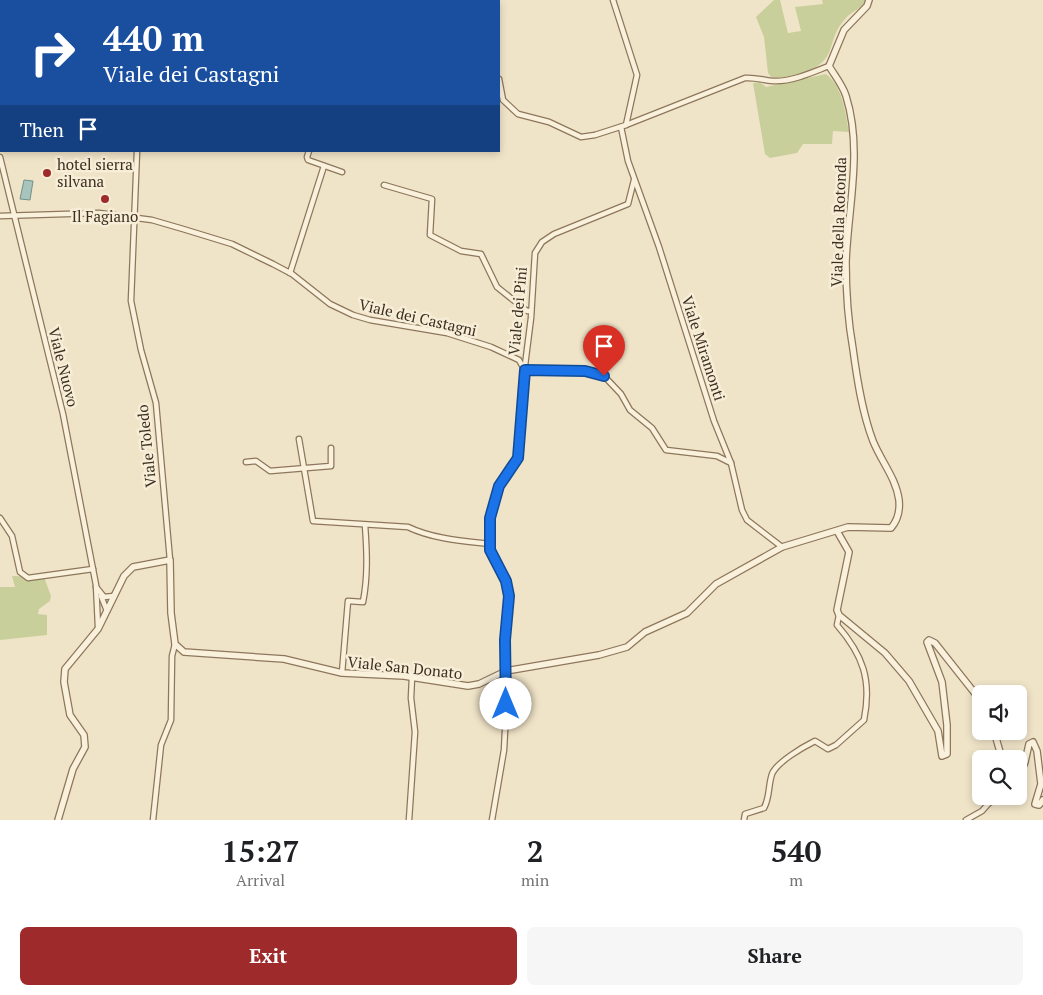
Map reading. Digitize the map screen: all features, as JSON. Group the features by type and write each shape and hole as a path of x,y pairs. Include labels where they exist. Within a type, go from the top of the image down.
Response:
{"street":[{"path":"614,0 637,75 623,126"},
{"path":"500,84 503,100 518,114 549,122 581,137 640,120 745,78 754,77 775,81 791,79 829,66 844,30 867,6 869,0"},
{"name":"Viale della Rotonda","path":"829,66 845,94 854,138 852,206 846,263 850,328 857,378 872,439 896,486 899,500 896,522 891,528 858,526 837,531"},
{"name":"Viale Miramonti","path":"623,126 624,142 634,180 659,246 714,421 731,463 742,510 748,520 782,547"},
{"name":"Viale Toledo","path":"137,152 136,217 131,301 141,350 156,403 170,560 171,613 175,644"},
{"path":"309,152 308,160 342,172"},
{"name":"Viale Nuovo","path":"0,157 63,414 96,586 98,629"},
{"path":"290,273 324,166"},
{"name":"Viale dei Pini","path":"492,820 504,750 505,640 509,596 506,581 490,550 490,518 499,486 518,458 534,258 542,242 554,234 628,204 634,180"},
{"path":"384,185 432,199 430,235 461,251 481,254 497,287 526,311 531,311"},
{"name":"Viale dei Castagni","path":"0,216 99,213 136,217 232,244 290,273 330,304 352,315 370,320 447,333 491,347 519,360 525,370"},
{"path":"525,370 585,371 604,376 622,394 630,410 652,428 666,450 717,456 731,463"},
{"path":"299,438 313,521 365,526 408,527 417,532 460,541 490,544"},
{"path":"246,462 256,461 270,471 331,466 331,448"},
{"path":"0,518 12,536 20,572 28,578 93,569"},
{"path":"342,673 348,602 363,602 366,588 368,563 365,526"},
{"path":"744,820 744,814 764,808 768,801 773,772 795,752 815,741 828,748 836,745 864,720 867,683 864,668 854,644 837,625 839,615 837,604 849,552 837,531"},
{"name":"Viale San Donato","path":"175,644 184,652 284,659 342,673 412,677 468,686 486,682 506,671 599,655 627,647 645,632 687,613 716,584 782,547 837,531"},
{"path":"58,820 73,769 85,748 84,735 70,715 64,682 65,669 98,629 124,576 134,567 170,560"},
{"name":"Viale Nuovo","path":"96,586 107,611"},
{"path":"100,594 109,598 114,596"},
{"path":"98,604 107,611"},
{"path":"839,615 885,653 909,681 938,731 942,756 947,754 948,743 942,682 927,642 929,640 935,643 972,690"},
{"path":"153,820 161,745 171,720 172,656 175,644"},
{"path":"409,820 415,732 411,698 412,677"},
{"path":"1027,753 1029,744 1033,742 1036,746 1041,784 1035,804 1039,805 1043,800"},
{"path":"966,820 982,811 986,805"}],"green space":[{"path":"774,0 780,0 788,33 801,31 795,7 823,4 822,0 866,0 839,27 830,50 821,64 798,74 778,78 771,77 768,73 764,37 756,17"},
{"path":"826,74 832,79 840,93 849,132 833,131 832,144 803,144 797,153 770,158 765,154 753,83 760,82 766,87"},
{"path":"12,576 44,577 51,596 50,601 39,609 38,614 47,615 47,635 0,640 0,587 15,587"}],"water":[{"path":"24,180 33,181 30,200 20,199"}],"place":[{"name":"hotel sierra silvana","path":"47,173"},
{"name":"Il Fagiano","path":"105,199"}],"route":[{"path":"506,704 505,640 509,596 506,581 490,550 490,518 499,486 518,458 521,397 525,370 585,371 604,376"}]}
